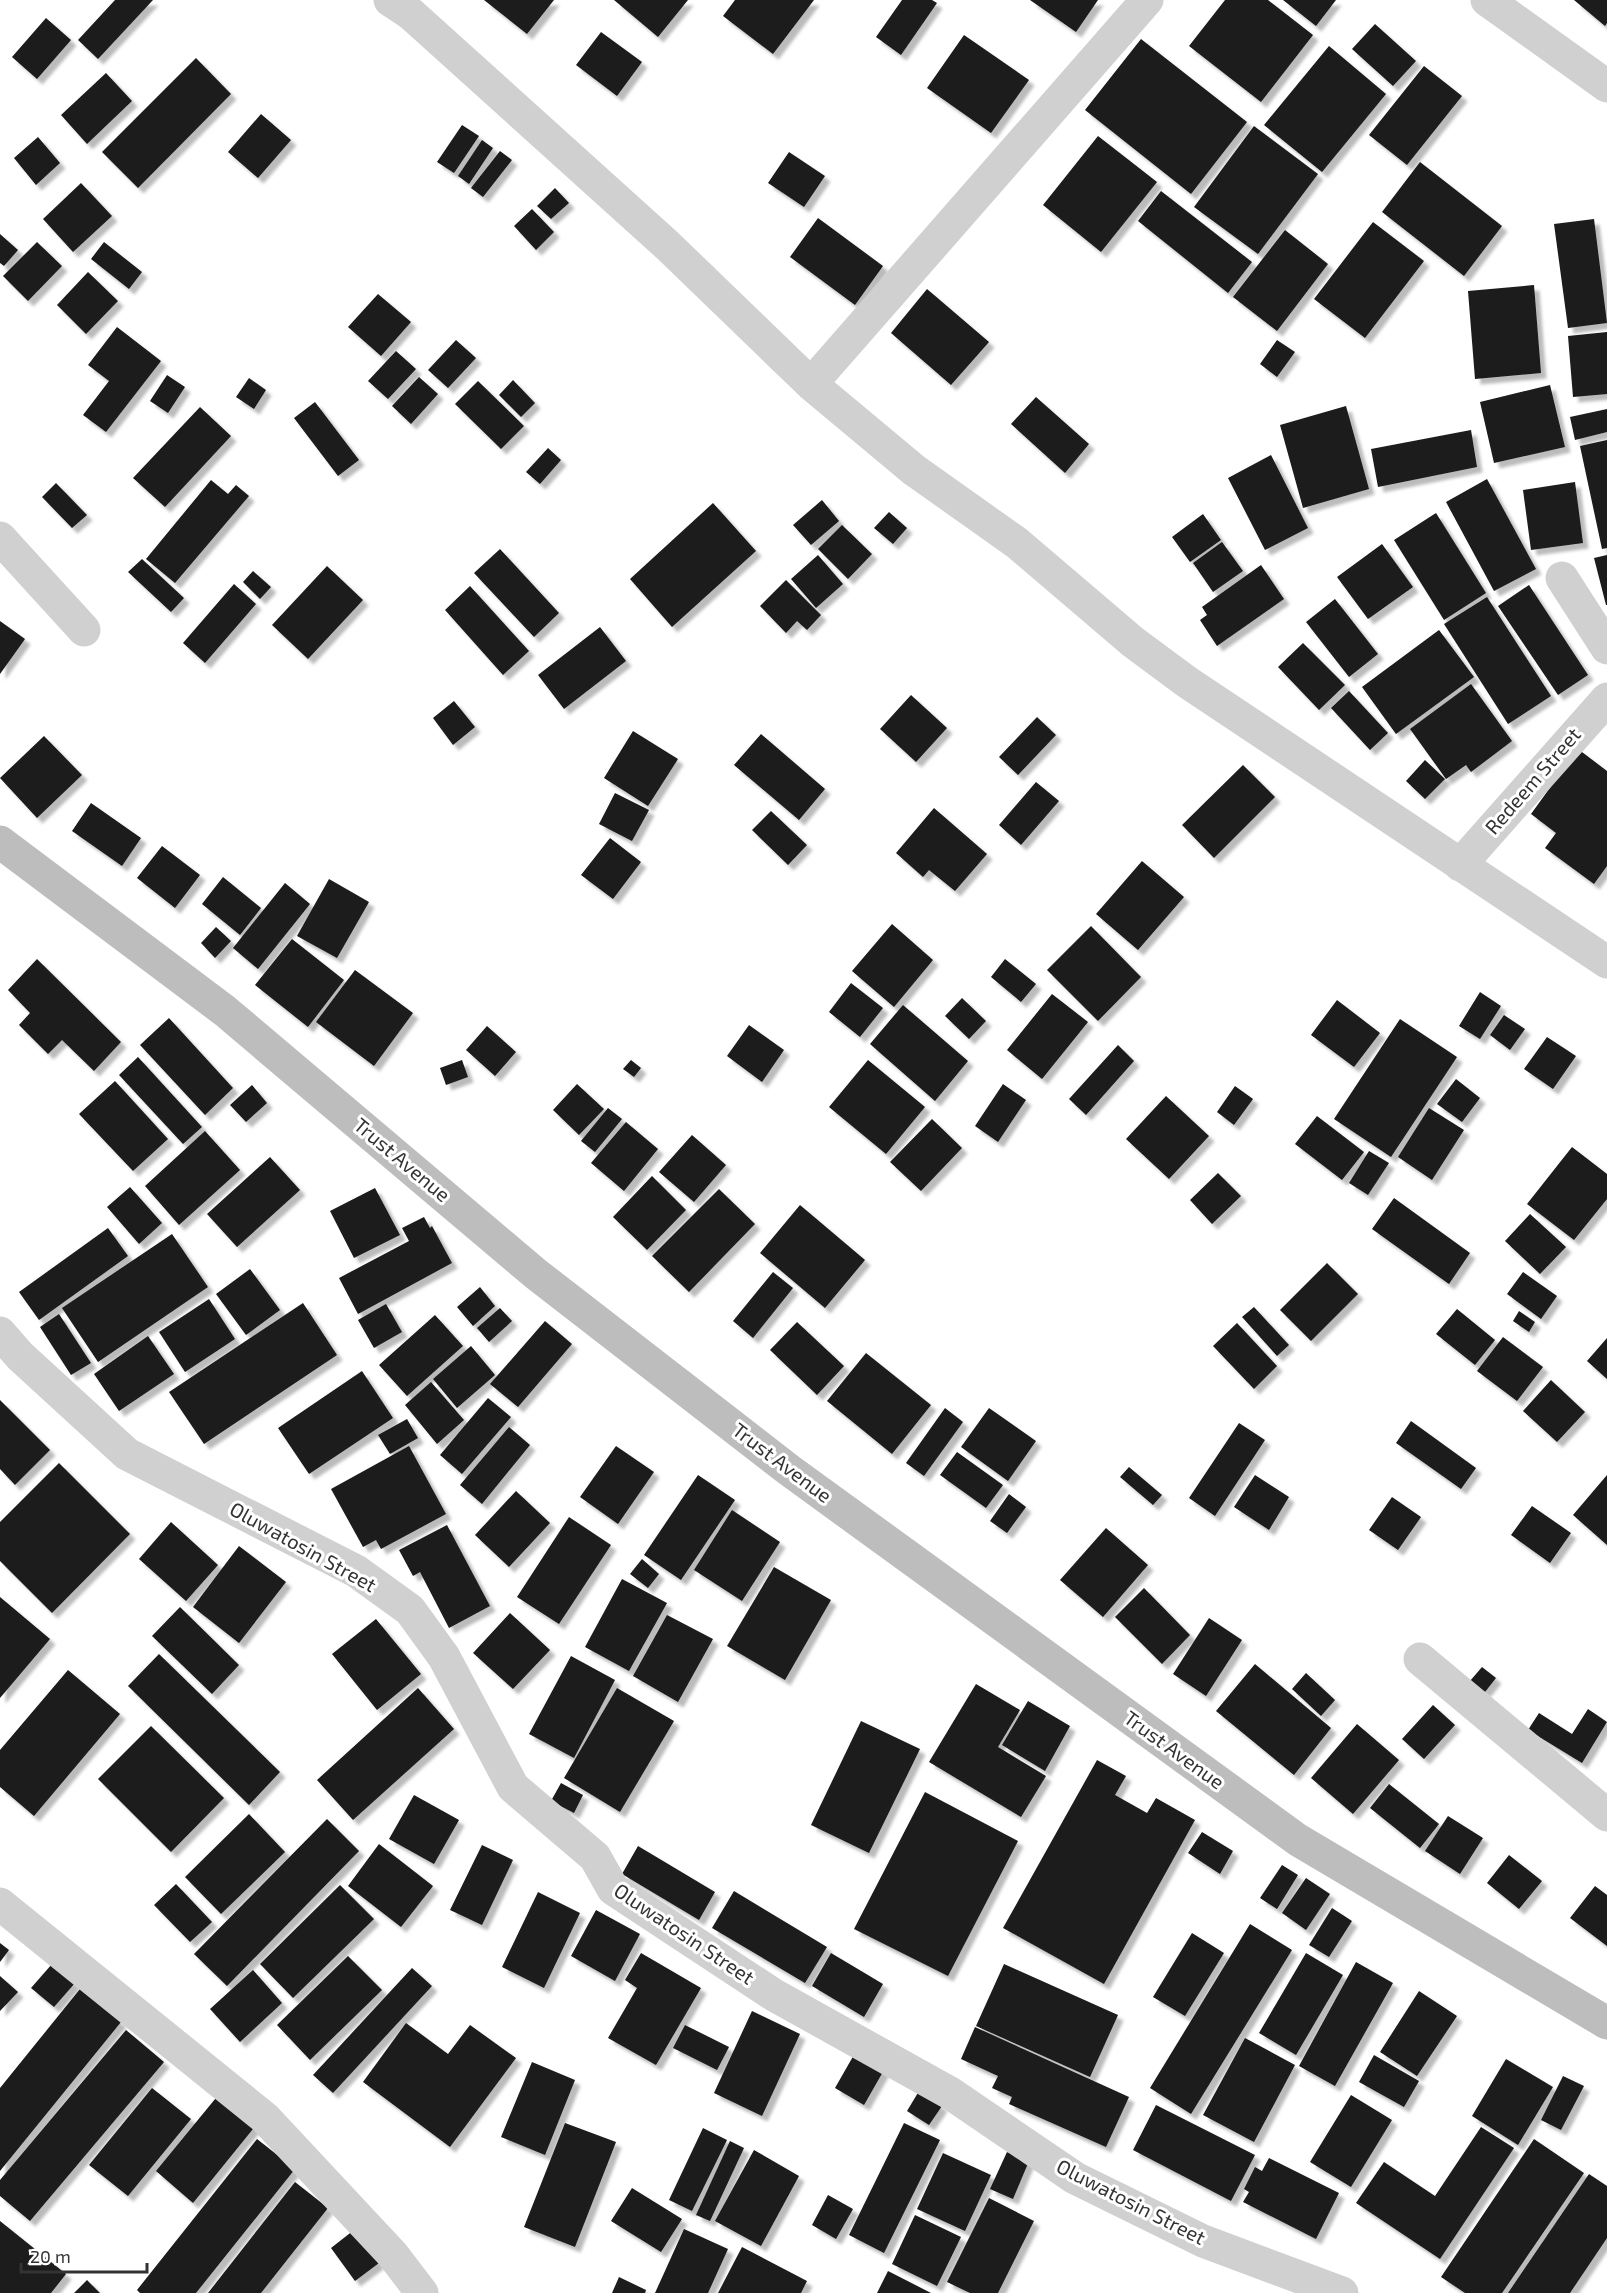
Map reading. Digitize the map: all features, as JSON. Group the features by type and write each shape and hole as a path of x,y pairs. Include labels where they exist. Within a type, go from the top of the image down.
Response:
{"street":[{"path":"811,384 1147,0"},
{"path":"1487,0 1607,87"},
{"path":"408,5 667,244 811,384 914,470 1017,543 1133,642 1187,682 1607,962"},
{"path":"0,538 84,630"},
{"path":"1562,578 1607,648"},
{"name":"Redeem Street","path":"1460,864 1607,699"},
{"name":"Trust Avenue","path":"0,842 225,1011 536,1274 789,1470 1298,1840 1607,2023"},
{"name":"Oluwatosin Street","path":"0,1333 20,1356 127,1454 356,1571 410,1610 444,1657 513,1787 595,1857 613,1889 774,1995 950,2093 1075,2178 1203,2241 1342,2293"},
{"path":"1420,1659 1607,1815"},
{"path":"0,1904 265,2118 393,2255 422,2293"}],"building":[{"path":"115,0 153,0 98,59 78,40"},
{"path":"484,0 554,0 527,34"},
{"path":"614,0 688,0 658,37"},
{"path":"735,0 814,0 773,54 723,16"},
{"path":"902,0 932,0 937,3 901,55 876,37"},
{"path":"1030,0 1098,0 1076,32"},
{"path":"1225,0 1268,0 1313,35 1261,102 1189,46"},
{"path":"1283,0 1336,0 1316,26"},
{"path":"1574,0 1607,0 1605,26"},
{"path":"46,18 71,40 37,79 12,57"},
{"path":"1375,24 1416,61 1393,86 1352,49"},
{"path":"601,32 642,62 617,96 576,65"},
{"path":"964,35 1029,80 991,133 927,88"},
{"path":"1141,39 1247,122 1191,194 1085,110"},
{"path":"1329,46 1386,94 1322,172 1264,125"},
{"path":"196,58 231,94 138,188 102,152"},
{"path":"1424,66 1462,96 1407,165 1369,135"},
{"path":"106,73 132,101 87,144 61,115"},
{"path":"261,114 291,140 258,178 228,152"},
{"path":"462,125 479,136 454,173 437,162"},
{"path":"1254,126 1318,174 1258,254 1194,207"},
{"path":"1098,136 1157,182 1101,252 1043,205"},
{"path":"38,137 60,163 36,185 14,158"},
{"path":"482,140 493,148 469,184 458,176"},
{"path":"500,151 512,160 483,197 471,188"},
{"path":"789,152 825,176 804,207 768,183"},
{"path":"1420,162 1502,226 1464,276 1382,212"},
{"path":"81,183 112,216 73,252 43,219"},
{"path":"555,188 569,203 551,219 537,206"},
{"path":"1161,191 1252,262 1228,293 1138,221"},
{"path":"532,209 554,232 536,250 514,226"},
{"path":"818,218 883,266 855,305 790,257"},
{"path":"1594,219 1607,323 1568,328 1554,224"},
{"path":"1373,222 1424,261 1365,338 1314,299"},
{"path":"1285,230 1328,264 1277,331 1233,297"},
{"path":"0,234 18,250 4,266 0,263"},
{"path":"37,242 62,266 28,301 3,276"},
{"path":"104,242 142,272 129,289 91,259"},
{"path":"88,272 118,301 86,334 57,305"},
{"path":"1534,285 1541,373 1475,379 1468,291"},
{"path":"927,289 989,342 951,385 891,333"},
{"path":"378,294 411,322 381,356 348,327"},
{"path":"117,327 161,361 106,432 83,415 109,381 88,365"},
{"path":"1607,332 1607,394 1573,397 1568,336"},
{"path":"456,340 476,358 448,388 428,370"},
{"path":"1277,340 1295,352 1277,377 1260,364"},
{"path":"396,351 416,369 388,399 368,381"},
{"path":"167,375 185,387 168,413 150,401"},
{"path":"419,377 438,394 411,424 392,406"},
{"path":"249,378 266,390 254,409 236,397"},
{"path":"513,380 535,403 521,417 499,395"},
{"path":"478,381 524,426 501,449 455,404"},
{"path":"1550,385 1565,447 1494,463 1480,402"},
{"path":"1036,397 1089,444 1065,473 1011,424"},
{"path":"315,402 359,460 338,476 294,418"},
{"path":"1346,406 1369,489 1303,508 1280,425"},
{"path":"200,407 231,436 165,507 133,478"},
{"path":"1607,409 1607,432 1575,440 1570,417"},
{"path":"1471,430 1477,467 1378,487 1371,449"},
{"path":"1607,440 1607,548 1602,549 1580,446"},
{"path":"548,448 561,460 540,484 526,472"},
{"path":"1271,455 1308,528 1265,550 1228,478"},
{"path":"1487,479 1536,569 1494,591 1446,502"},
{"path":"211,480 228,494 236,485 249,496 175,583 146,559"},
{"path":"1575,482 1583,543 1531,550 1523,490"},
{"path":"56,483 87,515 72,528 42,497"},
{"path":"822,500 839,521 811,545 793,525"},
{"path":"713,503 756,551 672,627 630,579"},
{"path":"889,512 907,528 893,544 874,528"},
{"path":"1436,513 1486,593 1444,620 1394,540"},
{"path":"1203,514 1221,540 1190,562 1172,537"},
{"path":"842,525 872,554 848,579 818,549"},
{"path":"1222,542 1243,571 1213,592 1193,563"},
{"path":"1382,544 1413,587 1368,619 1337,577"},
{"path":"500,549 559,613 534,637 474,573"},
{"path":"818,555 843,584 816,608 791,579"},
{"path":"1607,555 1607,605 1606,605 1594,558"},
{"path":"142,559 184,598 171,612 128,572"},
{"path":"1261,565 1284,599 1217,646 1200,620 1207,615 1202,607"},
{"path":"327,566 363,600 308,659 272,625"},
{"path":"253,571 271,587 260,599 243,582"},
{"path":"786,580 821,615 807,630 797,621 786,633 760,606"},
{"path":"234,584 256,604 205,663 183,643"},
{"path":"1529,585 1588,675 1558,695 1498,606"},
{"path":"470,586 529,651 503,675 445,610"},
{"path":"1487,597 1551,696 1508,724 1444,624"},
{"path":"1335,599 1378,654 1349,677 1306,622"},
{"path":"0,621 25,639 0,674"},
{"path":"600,627 626,661 564,709 538,675"},
{"path":"1439,630 1474,677 1396,734 1362,687"},
{"path":"1303,643 1345,685 1319,710 1278,667"},
{"path":"1471,684 1512,741 1471,772 1466,765 1446,779 1410,729"},
{"path":"1349,691 1388,733 1370,750 1331,708"},
{"path":"911,695 947,728 916,762 880,729"},
{"path":"454,701 475,727 453,745 433,718"},
{"path":"1037,717 1056,735 1018,775 999,757"},
{"path":"633,731 678,759 648,806 604,778"},
{"path":"761,734 825,789 799,820 734,765"},
{"path":"44,736 82,775 37,818 0,778"},
{"path":"1578,749 1607,771 1607,866 1594,884 1545,848 1556,833 1531,814"},
{"path":"1425,760 1445,779 1425,799 1406,781"},
{"path":"1243,765 1275,797 1214,858 1182,825"},
{"path":"1036,782 1059,801 1021,845 999,825"},
{"path":"615,793 649,810 632,841 599,824"},
{"path":"91,803 141,838 122,866 72,831"},
{"path":"934,808 987,854 955,891 929,870 923,877 896,853"},
{"path":"771,811 807,845 788,865 752,830"},
{"path":"610,838 641,862 613,899 581,875"},
{"path":"162,846 200,875 175,908 137,878"},
{"path":"1142,861 1184,897 1138,950 1096,914"},
{"path":"223,877 261,908 240,935 202,904"},
{"path":"329,879 369,902 337,958 297,936"},
{"path":"285,883 310,904 258,969 233,948"},
{"path":"892,924 933,960 894,1007 852,971"},
{"path":"1091,926 1141,977 1098,1021 1047,970"},
{"path":"216,927 231,941 215,958 201,943"},
{"path":"292,939 344,980 308,1027 255,985"},
{"path":"37,959 121,1042 94,1071 62,1040 48,1054 19,1025 30,1013 8,990"},
{"path":"1005,959 1036,984 1021,1002 991,977"},
{"path":"355,970 413,1013 374,1066 316,1022"},
{"path":"851,983 883,1008 860,1037 829,1012"},
{"path":"1480,992 1501,1006 1480,1039 1459,1026"},
{"path":"1052,994 1088,1022 1042,1079 1007,1050"},
{"path":"962,998 986,1021 969,1039 945,1016"},
{"path":"1337,1000 1380,1033 1354,1067 1311,1035"},
{"path":"903,1005 968,1061 935,1101 870,1044"},
{"path":"1504,1015 1525,1029 1510,1050 1490,1035"},
{"path":"169,1018 233,1088 205,1115 140,1045"},
{"path":"1400,1019 1457,1057 1391,1157 1334,1119"},
{"path":"749,1025 784,1050 762,1082 727,1056"},
{"path":"487,1026 516,1052 495,1076 466,1050"},
{"path":"1547,1037 1576,1056 1553,1089 1524,1069"},
{"path":"1118,1045 1134,1061 1086,1115 1069,1099"},
{"path":"138,1057 202,1127 183,1144 119,1075"},
{"path":"462,1060 468,1077 446,1085 440,1068"},
{"path":"631,1060 641,1068 634,1077 623,1069"},
{"path":"868,1060 925,1107 886,1154 829,1107"},
{"path":"1456,1079 1480,1098 1462,1122 1437,1104"},
{"path":"115,1081 168,1139 133,1171 79,1114"},
{"path":"577,1084 604,1109 579,1135 553,1110"},
{"path":"1003,1084 1026,1100 998,1142 975,1126"},
{"path":"252,1085 267,1103 246,1122 230,1105"},
{"path":"1235,1086 1253,1099 1234,1125 1217,1112"},
{"path":"1166,1096 1209,1136 1169,1179 1126,1139"},
{"path":"608,1108 622,1119 595,1152 581,1141"},
{"path":"1429,1108 1464,1130 1432,1180 1398,1157"},
{"path":"1317,1116 1364,1152 1342,1180 1295,1144"},
{"path":"932,1119 962,1148 921,1191 890,1162"},
{"path":"626,1122 658,1149 624,1191 591,1163"},
{"path":"205,1131 240,1170 179,1225 145,1186"},
{"path":"692,1135 726,1165 694,1202 659,1172"},
{"path":"1572,1147 1607,1174 1607,1199 1574,1240 1527,1204"},
{"path":"1369,1151 1389,1163 1368,1195 1349,1183"},
{"path":"270,1157 300,1190 237,1247 207,1214"},
{"path":"1218,1173 1241,1196 1212,1224 1190,1200"},
{"path":"652,1176 686,1210 647,1250 613,1217"},
{"path":"130,1187 162,1223 139,1244 107,1207"},
{"path":"375,1188 400,1235 354,1258 330,1211"},
{"path":"719,1189 755,1224 689,1292 652,1256"},
{"path":"1394,1198 1470,1253 1449,1284 1372,1229"},
{"path":"800,1205 865,1260 825,1308 760,1253"},
{"path":"1530,1214 1566,1247 1540,1274 1505,1241"},
{"path":"424,1217 430,1228 432,1226 452,1263 358,1314 339,1278 409,1241 402,1228"},
{"path":"108,1228 128,1256 39,1320 19,1292"},
{"path":"172,1234 208,1287 98,1362 62,1308"},
{"path":"1327,1263 1358,1294 1311,1341 1280,1310"},
{"path":"250,1269 280,1310 246,1335 216,1294"},
{"path":"773,1272 793,1288 753,1338 733,1321"},
{"path":"1523,1272 1557,1296 1541,1319 1507,1294"},
{"path":"480,1287 495,1306 473,1326 457,1307"},
{"path":"209,1299 235,1339 185,1372 159,1332"},
{"path":"303,1303 337,1355 204,1444 169,1392"},
{"path":"386,1304 402,1332 374,1348 358,1320"},
{"path":"1254,1307 1289,1345 1277,1356 1242,1317"},
{"path":"500,1308 512,1321 489,1342 477,1328"},
{"path":"1457,1309 1495,1340 1475,1365 1436,1334"},
{"path":"1519,1311 1535,1322 1529,1332 1513,1321"},
{"path":"59,1314 91,1363 71,1375 40,1327"},
{"path":"435,1315 463,1346 407,1396 379,1365"},
{"path":"545,1321 572,1344 518,1407 490,1384"},
{"path":"797,1322 844,1366 817,1395 770,1350"},
{"path":"1237,1323 1277,1366 1254,1389 1213,1346"},
{"path":"148,1336 174,1374 119,1411 94,1374"},
{"path":"1503,1337 1543,1367 1517,1401 1477,1371"},
{"path":"1607,1338 1607,1379 1587,1361"},
{"path":"471,1346 495,1375 457,1408 433,1379"},
{"path":"866,1353 931,1405 892,1454 827,1401"},
{"path":"362,1371 393,1418 309,1474 278,1428"},
{"path":"1551,1380 1585,1412 1557,1442 1523,1411"},
{"path":"431,1382 464,1420 437,1444 405,1405"},
{"path":"488,1398 511,1417 462,1474 440,1455"},
{"path":"0,1400 50,1450 15,1485 0,1469"},
{"path":"945,1408 963,1422 924,1476 906,1463"},
{"path":"989,1408 1036,1441 1008,1481 961,1447"},
{"path":"407,1419 418,1438 390,1454 378,1435"},
{"path":"1411,1421 1476,1468 1461,1489 1396,1443"},
{"path":"1239,1423 1265,1440 1215,1516 1189,1498"},
{"path":"509,1427 530,1445 482,1504 460,1485"},
{"path":"409,1446 446,1514 381,1549 376,1540 363,1547 331,1489"},
{"path":"616,1446 654,1472 618,1524 580,1497"},
{"path":"957,1452 1003,1485 986,1508 940,1475"},
{"path":"59,1463 130,1534 52,1613 0,1561 0,1522"},
{"path":"1129,1467 1162,1495 1153,1505 1120,1477"},
{"path":"698,1475 735,1500 681,1580 644,1555"},
{"path":"1255,1475 1289,1497 1269,1530 1234,1507"},
{"path":"1607,1475 1607,1545 1573,1515"},
{"path":"516,1491 550,1523 509,1567 475,1535"},
{"path":"1009,1494 1026,1507 1007,1533 990,1521"},
{"path":"1392,1497 1421,1517 1398,1550 1369,1530"},
{"path":"1532,1506 1571,1533 1550,1563 1511,1535"},
{"path":"732,1510 780,1542 742,1601 694,1570"},
{"path":"569,1517 611,1545 559,1624 517,1597"},
{"path":"171,1522 218,1565 186,1601 139,1559"},
{"path":"447,1525 490,1606 449,1628 420,1572 413,1576 399,1550"},
{"path":"1106,1528 1148,1565 1103,1617 1060,1580"},
{"path":"239,1546 286,1582 239,1643 193,1607"},
{"path":"642,1559 659,1574 648,1588 630,1574"},
{"path":"774,1567 831,1600 785,1680 727,1646"},
{"path":"622,1579 667,1603 629,1671 585,1647"},
{"path":"1144,1588 1190,1635 1162,1664 1115,1617"},
{"path":"0,1597 50,1639 0,1698"},
{"path":"180,1607 239,1665 212,1694 152,1636"},
{"path":"510,1613 550,1650 513,1689 473,1653"},
{"path":"667,1615 713,1639 678,1702 633,1676"},
{"path":"1209,1618 1242,1640 1206,1696 1173,1674"},
{"path":"376,1619 421,1674 377,1710 332,1654"},
{"path":"159,1654 280,1772 249,1805 128,1686"},
{"path":"571,1656 615,1680 574,1758 529,1734"},
{"path":"1255,1664 1331,1728 1294,1775 1216,1711"},
{"path":"1482,1667 1496,1678 1485,1692 1470,1681"},
{"path":"68,1670 120,1714 34,1816 0,1787 0,1750"},
{"path":"1306,1673 1335,1700 1321,1716 1292,1689"},
{"path":"976,1684 1020,1710 998,1747 1046,1776 1021,1817 929,1762"},
{"path":"418,1688 454,1729 353,1820 317,1780"},
{"path":"617,1688 674,1721 620,1812 564,1778"},
{"path":"1028,1701 1070,1726 1045,1771 1002,1745"},
{"path":"1433,1705 1455,1725 1424,1759 1402,1739"},
{"path":"1588,1709 1607,1722 1582,1763 1528,1730 1539,1713 1572,1734"},
{"path":"861,1721 920,1749 869,1853 811,1825"},
{"path":"1357,1724 1399,1760 1353,1814 1311,1778"},
{"path":"151,1726 224,1798 171,1852 98,1779"},
{"path":"1097,1760 1126,1776 1115,1795 1147,1813 1156,1798 1195,1820 1104,1984 1003,1928"},
{"path":"561,1783 583,1795 574,1813 551,1801"},
{"path":"1389,1784 1439,1824 1420,1848 1370,1808"},
{"path":"925,1792 1018,1841 948,1976 854,1929"},
{"path":"414,1795 459,1820 434,1864 389,1839"},
{"path":"249,1814 285,1852 221,1914 185,1877"},
{"path":"1448,1816 1483,1838 1460,1874 1425,1851"},
{"path":"327,1819 359,1851 227,1986 194,1954"},
{"path":"1202,1832 1233,1851 1220,1874 1188,1853"},
{"path":"379,1844 433,1886 401,1927 348,1886"},
{"path":"482,1845 513,1860 482,1925 450,1910"},
{"path":"638,1846 715,1892 699,1920 622,1874"},
{"path":"1509,1855 1542,1881 1519,1909 1487,1883"},
{"path":"1282,1865 1298,1875 1277,1909 1260,1898"},
{"path":"1306,1878 1330,1894 1306,1930 1282,1913"},
{"path":"176,1884 212,1922 190,1942 154,1905"},
{"path":"340,1885 374,1919 293,1998 260,1964"},
{"path":"1595,1886 1607,1895 1607,1946 1570,1918"},
{"path":"734,1891 827,1947 805,1983 712,1928"},
{"path":"538,1892 580,1913 544,1988 502,1967"},
{"path":"1332,1908 1352,1921 1329,1957 1309,1945"},
{"path":"596,1910 640,1934 615,1981 571,1956"},
{"path":"1250,1924 1292,1950 1191,2114 1150,2088"},
{"path":"1192,1933 1224,1953 1185,2016 1153,1997"},
{"path":"0,1943 9,1950 0,1962"},
{"path":"641,1953 701,1988 656,2065 608,2038 637,1988 625,1980"},
{"path":"831,1953 883,1984 864,2017 812,1986"},
{"path":"1306,1953 1343,1975 1296,2055 1259,2033"},
{"path":"348,1956 382,1990 310,2060 277,2025"},
{"path":"1356,1962 1393,1983 1335,2086 1299,2066"},
{"path":"52,1964 75,1983 54,2007 31,1988"},
{"path":"1004,1964 1118,2015 1090,2077 976,2026"},
{"path":"412,1968 432,1986 333,2093 313,2075"},
{"path":"253,1970 282,2003 240,2042 210,2009"},
{"path":"0,1976 18,1992 0,2011"},
{"path":"80,1989 121,2022 0,2171 0,2088"},
{"path":"1419,1991 1457,2016 1417,2076 1380,2052"},
{"path":"752,2011 800,2034 762,2116 714,2093"},
{"path":"406,2023 448,2054 470,2025 516,2058 450,2147 363,2082"},
{"path":"685,2025 729,2047 717,2070 673,2048"},
{"path":"975,2027 1129,2097 1106,2147 1009,2104 1012,2097 992,2088 998,2076 961,2059"},
{"path":"126,2030 164,2062 30,2221 0,2196 0,2180"},
{"path":"1245,2038 1295,2065 1254,2142 1203,2115"},
{"path":"855,2053 884,2070 864,2105 835,2088"},
{"path":"1374,2055 1419,2081 1404,2107 1359,2082"},
{"path":"1506,2059 1553,2087 1518,2145 1472,2116"},
{"path":"532,2062 575,2080 545,2155 501,2137"},
{"path":"1563,2076 1584,2086 1561,2130 1541,2120"},
{"path":"152,2088 191,2119 128,2196 89,2165"},
{"path":"919,2091 942,2106 929,2125 907,2111"},
{"path":"220,2093 257,2124 193,2203 156,2171"},
{"path":"1351,2095 1392,2120 1351,2187 1310,2162"},
{"path":"1156,2105 1255,2155 1231,2201 1133,2150"},
{"path":"565,2123 616,2142 575,2247 524,2227"},
{"path":"904,2123 940,2140 884,2253 849,2235"},
{"path":"1481,2127 1514,2148 1440,2259 1356,2203 1384,2162 1435,2196"},
{"path":"703,2128 727,2140 692,2211 669,2200"},
{"path":"257,2139 295,2169 196,2293 140,2293 137,2290"},
{"path":"1534,2139 1584,2173 1502,2293 1465,2293 1441,2277"},
{"path":"730,2141 744,2148 710,2221 696,2215"},
{"path":"754,2150 799,2176 761,2246 715,2221"},
{"path":"1007,2152 1029,2161 1013,2199 990,2189"},
{"path":"943,2153 991,2175 965,2231 917,2209"},
{"path":"1269,2158 1339,2193 1316,2239 1243,2202 1249,2192 1244,2189 1255,2167 1262,2171"},
{"path":"1589,2174 1607,2186 1607,2238 1570,2293 1508,2293"},
{"path":"295,2182 328,2208 261,2293 208,2293"},
{"path":"632,2188 682,2219 661,2252 611,2221"},
{"path":"828,2195 853,2209 836,2239 812,2225"},
{"path":"989,2198 1034,2221 998,2293 970,2293 947,2282"},
{"path":"915,2215 961,2237 937,2286 892,2264"},
{"path":"0,2221 66,2274 51,2293 0,2293"},
{"path":"684,2229 728,2249 708,2293 655,2293"},
{"path":"354,2230 379,2263 355,2281 331,2248"},
{"path":"742,2247 807,2281 801,2293 718,2293"},
{"path":"888,2271 931,2293 877,2293"},
{"path":"619,2277 646,2290 645,2293 612,2293"},
{"path":"87,2280 100,2293 74,2293"}]}
